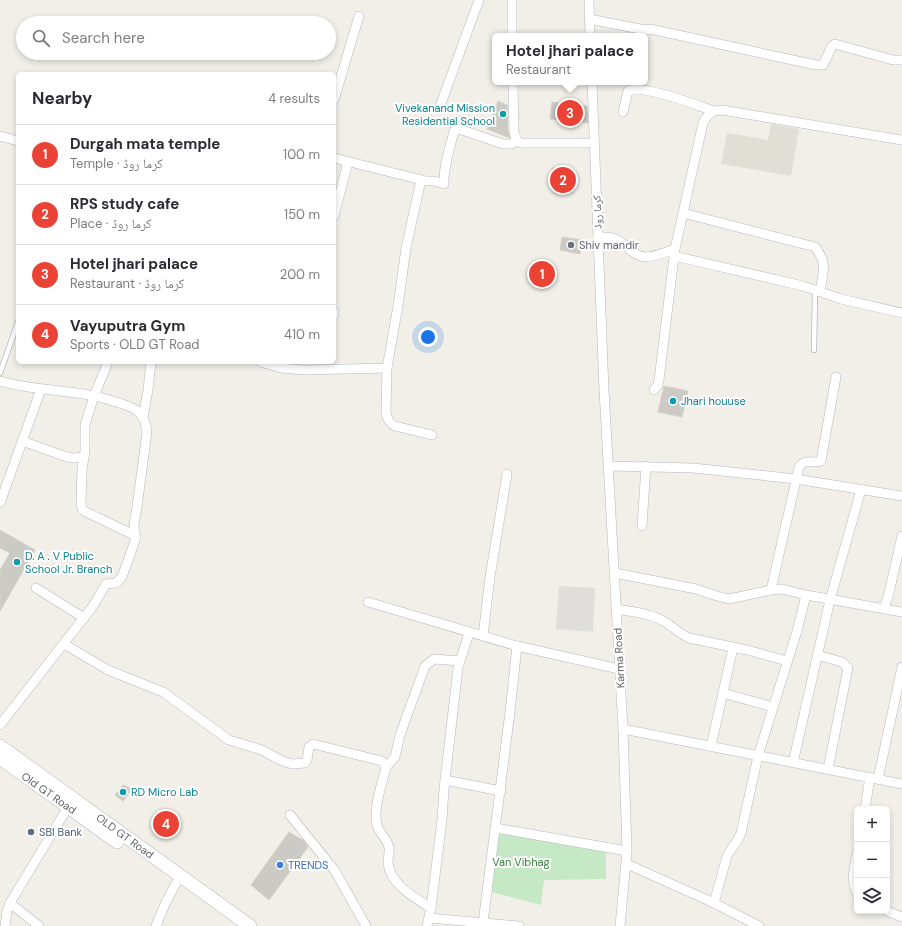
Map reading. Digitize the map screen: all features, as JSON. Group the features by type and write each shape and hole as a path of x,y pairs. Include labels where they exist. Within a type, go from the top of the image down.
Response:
{"main road":[{"name":"OLD GT Road","path":"0,746 250,926"},
{"name":"Old GT Road","path":"0,758 236,926"}],"street":[{"path":"438,108 479,0"},
{"path":"512,0 512,33"},
{"path":"589,0 590,33"},
{"path":"336,93 359,16"},
{"path":"589,19 644,30 650,29 816,66 823,65 832,46 835,44 893,60 902,60"},
{"path":"513,85 514,132 517,141"},
{"name":"کرما روڈ","path":"592,85 604,390"},
{"path":"623,112 628,91 635,88 661,94 714,111"},
{"path":"654,390 658,386 659,380 674,253 703,122 707,115 714,111 722,110 902,140"},
{"path":"336,159 421,180 434,180 444,184 443,172 454,131 459,129 503,144 511,144 517,141 520,143 594,143"},
{"path":"0,136 16,140"},
{"path":"336,208 348,162"},
{"path":"421,180 406,248 387,368 386,412 390,423 395,426 432,435"},
{"path":"683,213 815,247 821,255 824,264 817,291"},
{"path":"598,237 610,237 618,240 630,251 643,257 674,253 817,291 841,299 902,313"},
{"path":"107,364 85,425 80,500 81,506 83,510 136,536"},
{"path":"143,417 152,364"},
{"path":"267,364 280,368 304,370 387,368"},
{"path":"771,590 796,479 801,464 807,461 821,461 836,377"},
{"path":"0,381 17,386 105,398 131,407 143,417 147,432 134,524 136,541 122,577 116,584 106,584 84,618 0,725"},
{"path":"0,503 41,389"},
{"name":"Karma Road","path":"604,390 615,573 628,851 620,926"},
{"path":"22,441 72,458 84,456"},
{"path":"608,466 693,468 796,479 902,496"},
{"path":"642,526 646,466"},
{"path":"482,636 507,474"},
{"path":"793,763 830,600 861,490"},
{"path":"884,608 888,597 902,536"},
{"path":"615,573 696,589 729,599 782,589 830,600 902,612"},
{"path":"36,588 84,618"},
{"path":"714,903 727,856 741,833 758,756 797,631 806,595"},
{"path":"368,602 517,646 619,669"},
{"path":"616,609 656,618 665,622 689,638 787,661"},
{"path":"469,633 460,661 456,680 442,820 428,922 483,923 519,926"},
{"path":"64,644 108,670 163,692 229,740 262,750 282,762 292,764 305,763 307,760 309,747 313,744 317,744 382,761 386,767"},
{"path":"483,923 496,828 517,646"},
{"path":"711,746 733,648"},
{"path":"818,655 842,662 848,668 828,770"},
{"path":"431,908 412,896 396,881 391,873 388,862 390,852 388,845 381,834 377,820 377,806 386,767 395,757 400,735 425,666 434,659 460,661"},
{"path":"866,806 902,667"},
{"path":"723,693 773,707"},
{"path":"623,729 902,784"},
{"path":"445,780 500,791"},
{"path":"5,926 7,911 10,903 68,807"},
{"path":"290,815 335,871 366,926"},
{"path":"496,828 628,851"},
{"path":"627,864 714,903 759,926"},
{"path":"854,872 854,884"},
{"path":"156,926 176,883"},
{"path":"10,903 39,926"},
{"path":"890,912 902,917"}],"lane":[{"path":"814,350 817,291"},
{"path":"0,373 16,328"}],"shaded area":[{"path":"771,124 799,129 791,176 721,164 727,133 768,140"},
{"path":"559,586 595,588 593,632 556,629"}],"green space":[{"name":"Van Vibhag","path":"496,828 606,849 606,879 544,880 541,905 488,891"}],"building":[{"name":"Vivekanand Mission Residential School","path":"498,101 507,105 508,132 510,138 487,129"},
{"path":"552,102 587,106 588,123 550,119"},
{"path":"552,168 572,168 573,193 554,193"},
{"name":"Shiv mandir","path":"562,237 582,240 580,254 560,250"},
{"path":"539,267 547,269 544,281 536,279"},
{"name":"Jhari houuse","path":"664,386 688,391 682,417 658,412"},
{"name":"D. A . V Public School Jr. Branch","path":"0,530 35,550 0,611 0,570 10,553 0,548"},
{"name":"RD Micro Lab","path":"123,785 132,789 123,801 115,795"},
{"name":"TRENDS","path":"289,832 304,841 308,847 269,900 251,885"}],"place":[{"name":"Hotel jhari palace","path":"570,113"},
{"name":"Vivekanand Mission Residential School","path":"503,114"},
{"name":"RPS study cafe","path":"563,180"},
{"name":"Shiv mandir","path":"571,245"},
{"name":"Durgah mata temple","path":"542,274"},
{"name":"Jhari houuse","path":"673,401"},
{"name":"D. A . V Public School Jr. Branch","path":"17,562"},
{"name":"RD Micro Lab","path":"123,792"},
{"name":"Vayuputra Gym","path":"166,824"},
{"name":"SBI Bank","path":"31,832"},
{"name":"TRENDS","path":"280,865"}]}
